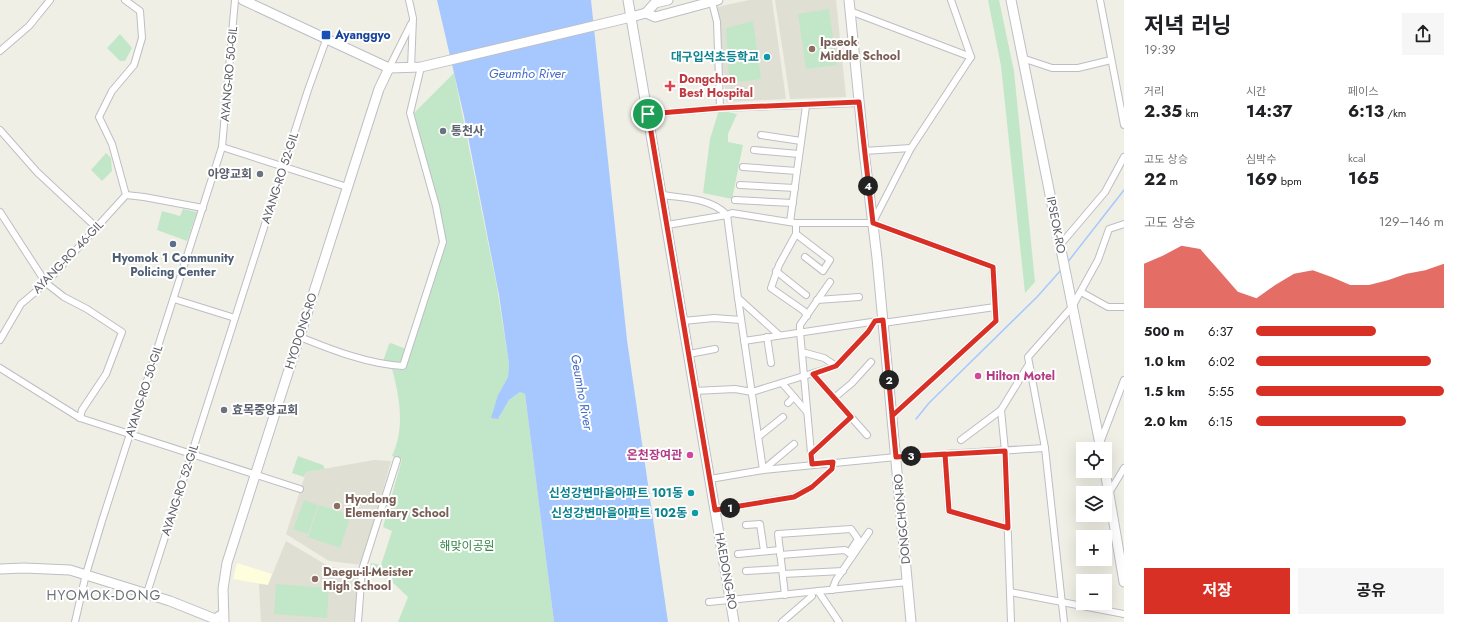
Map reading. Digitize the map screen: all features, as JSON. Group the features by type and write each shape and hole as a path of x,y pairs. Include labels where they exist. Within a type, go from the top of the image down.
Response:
{"main road":[{"path":"243,0 326,40 389,68 421,67 631,17 646,13 655,3 668,0"},
{"name":"HAEDONG-RO","path":"628,0 734,622"},
{"name":"DONGCHON-RO","path":"849,0 864,151 873,223 880,321 892,416 911,622"},
{"path":"646,13 655,17 715,1"},
{"name":"IPSEOK-RO","path":"1011,1 1100,442"},
{"name":"HYODONG-RO","path":"220,619 227,563 379,89 389,68"},
{"path":"1112,504 1121,539 1124,581"},
{"path":"0,569 58,569 86,574 147,593 220,619"}],"street":[{"path":"0,51 29,26 50,0"},
{"path":"124,0 140,11 142,38 134,65 112,91 99,116 112,144 126,195 158,199 203,208"},
{"name":"AYANG-RO 50-GIL","path":"75,622 86,574 222,147 235,0"},
{"path":"409,0 413,20 411,68"},
{"path":"951,0 971,57"},
{"path":"1100,0 1124,125"},
{"path":"715,1 720,108"},
{"path":"850,11 971,57"},
{"path":"389,68 413,20"},
{"name":"AYANG-RO 52-GIL","path":"147,593 234,318 308,90 326,40"},
{"path":"873,223 911,148 971,57"},
{"path":"1022,58 1052,68 1078,68 1111,60"},
{"path":"300,337 364,358 389,365 403,366 443,242 436,207 410,113 421,67"},
{"path":"648,114 720,108 806,106 859,102"},
{"path":"805,256 823,271 830,260 796,234 793,222 793,203 806,106"},
{"path":"0,130 37,172 97,228"},
{"path":"761,135 801,141"},
{"path":"222,147 347,187"},
{"path":"864,151 911,148"},
{"path":"754,150 799,154"},
{"path":"1060,245 1105,192 1124,156"},
{"path":"743,167 797,171"},
{"path":"1117,171 1124,174"},
{"path":"740,185 795,188"},
{"name":"AYANG-RO 46-GIL","path":"0,340 21,304 46,283 126,195"},
{"path":"662,195 700,200 722,209 727,215 763,470"},
{"path":"735,200 793,203"},
{"path":"0,212 46,283 64,297 87,309 122,332 106,374 82,410 80,418"},
{"path":"667,224 727,215 732,212 793,222 873,223 993,267 996,321 892,416"},
{"path":"1064,622 1045,448 1028,357 1072,307 1098,260 1109,229 1124,224"},
{"path":"796,234 776,271 771,288 804,311 807,316"},
{"path":"776,271 806,296"},
{"path":"812,464 800,325 830,282"},
{"path":"1081,292 1108,307 1124,307"},
{"path":"817,300 859,297"},
{"path":"738,298 779,335"},
{"path":"174,299 234,318"},
{"path":"744,341 880,321 995,307"},
{"path":"683,321 714,318 741,320"},
{"path":"694,391 735,389 752,392 836,366 880,321"},
{"path":"767,337 771,363"},
{"path":"688,354 715,349"},
{"path":"802,352 824,358 836,366"},
{"path":"834,398 852,383 872,362"},
{"path":"961,440 1001,410 1029,364"},
{"path":"0,368 80,418 300,489"},
{"path":"813,374 867,436"},
{"path":"1102,442 1124,380"},
{"path":"782,383 807,412"},
{"path":"788,403 794,397"},
{"path":"1001,410 1005,451 1011,622"},
{"path":"758,437 783,417"},
{"path":"811,454 851,417"},
{"path":"763,470 794,444"},
{"path":"710,479 763,470 833,462 1045,448"},
{"path":"945,454 949,511 1008,528"},
{"path":"358,622 362,570 397,460"},
{"path":"715,510 794,497 812,487 824,477 832,469 833,462"},
{"path":"1112,488 1124,468"},
{"path":"746,526 760,524 764,551"},
{"path":"738,554 764,551 780,552 845,550 849,552 858,539 851,529 778,534 780,552 782,571 786,594"},
{"path":"832,590 869,532"},
{"path":"746,571 843,571"},
{"path":"709,602 908,582"},
{"path":"782,622 812,596 814,591"},
{"path":"814,591 839,622"},
{"path":"1010,592 1124,614"}],"shaded area":[{"path":"749,0 772,0 786,99 726,102 717,7"},
{"name":"Ipseok Middle School","path":"775,0 836,0 846,97 790,99"},
{"name":"Hyodong Elementary School","path":"374,460 391,461 362,565 329,561 286,534 306,472"},
{"name":"Daegu-il-Meister High School","path":"286,541 328,566 359,573 356,622 261,622 259,584 268,585"},
{"path":"237,563 272,574 268,585 233,579"}],"green space":[{"path":"988,0 999,0 1014,71 1035,282 1025,293 1001,66"},
{"path":"829,9 837,65 806,69 798,14"},
{"path":"753,21 761,79 729,83 726,28"},
{"path":"120,34 132,48 125,61 120,61 107,48"},
{"name":"해맞이공원","path":"454,73 497,287 509,364 508,377 498,395 498,419 509,400 520,392 525,394 554,622 398,622 408,597 390,580 365,571 366,565 370,567 371,563 381,565 392,531 383,527 402,459 392,456 399,435 400,413 392,369 403,370 445,247 439,207 414,113"},
{"path":"719,110 737,114 728,134 728,142 743,145 732,199 703,193 710,139"},
{"path":"106,153 111,158 112,171 102,181 91,170"},
{"path":"183,209 197,212 187,241 157,230 162,211 180,216"},
{"path":"391,343 406,349 402,363 398,365 383,361 389,344"},
{"path":"298,456 323,465 325,469 306,472 304,477 292,473"},
{"path":"304,500 318,505 308,534 293,529"},
{"path":"319,505 351,515 340,548 308,537"},
{"path":"276,584 329,588 327,618 274,614"}],"water":[{"name":"Geumho River","path":"437,0 591,0 627,340 668,622 554,622 525,394 520,392 509,400 498,419 491,418 498,395 508,377 509,364 499,295 464,116"}],"waterway":[{"path":"1067,263 1124,190"},
{"path":"916,419 929,403 1037,297 1061,270"}],"place":[{"name":"Ayanggyo","path":"326,35"},
{"name":"Ipseok Middle School","path":"812,49"},
{"name":"대구입석초등학교","path":"767,57"},
{"name":"Dongchon Best Hospital","path":"670,86"},
{"name":"통천사","path":"443,131"},
{"name":"아양교회","path":"260,174"},
{"name":"Hyomok 1 Community Policing Center","path":"173,244"},
{"name":"Hilton Motel","path":"978,376"},
{"name":"효목중앙교회","path":"224,410"},
{"name":"온천장여관","path":"690,455"},
{"name":"신성강변마을아파트 101동","path":"691,493"},
{"name":"Hyodong Elementary School","path":"337,506"},
{"name":"신성강변마을아파트 102동","path":"695,513"},
{"name":"Daegu-il-Meister High School","path":"315,579"}],"district":[{"name":"HYOMOK-DONG","path":"104,595"}],"route":[{"path":"648,114 715,510 794,497 812,487 832,469 833,462 812,464 811,454 851,417 813,374 836,366 868,332 875,321 883,320 896,457 975,452 1005,451 1008,528 949,511 945,454 896,457 892,416 996,321 993,267 873,223 859,102 806,106 720,108 648,114"}]}
